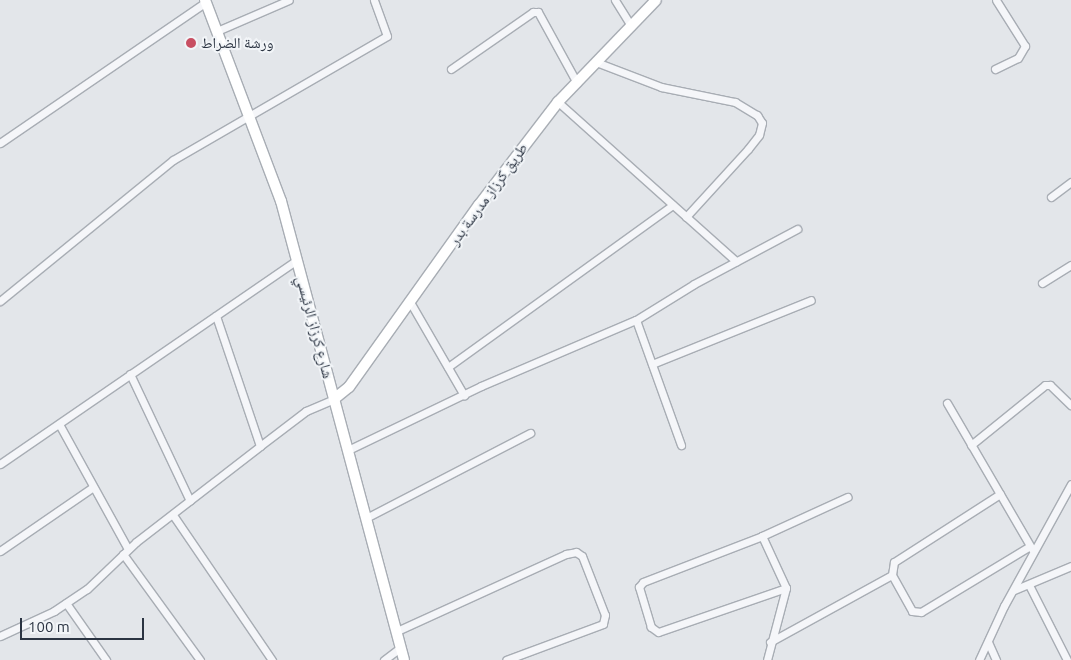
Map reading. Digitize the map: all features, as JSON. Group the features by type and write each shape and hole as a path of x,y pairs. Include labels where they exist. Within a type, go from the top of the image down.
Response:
{"street":[{"path":"216,30 289,0"},
{"path":"0,301 140,184 173,160 249,114 387,36 374,0"},
{"path":"615,0 631,26"},
{"name":"طريق كرزاز مدرسة بدر","path":"334,399 349,387 558,102 656,0"},
{"path":"995,69 1018,58 1025,46 996,0"},
{"path":"0,143 206,1"},
{"name":"شارع كرزاز الرئيسي","path":"206,1 281,201 404,660"},
{"path":"451,69 538,12 577,83"},
{"path":"596,62 661,87 735,102 757,115 762,123 759,135 748,149 686,217"},
{"path":"558,102 736,262"},
{"path":"1050,197 1071,182"},
{"path":"448,367 673,205"},
{"path":"348,450 464,395 636,320 797,229"},
{"path":"0,464 297,260"},
{"path":"1042,283 1071,265"},
{"path":"652,364 811,300"},
{"path":"410,302 464,395"},
{"path":"216,316 260,446"},
{"path":"636,320 681,445"},
{"path":"130,374 190,501"},
{"path":"971,445 1045,385 1050,385 1071,405"},
{"path":"0,636 66,604 107,573 125,552 260,446 306,411 334,399"},
{"path":"947,403 1035,554"},
{"path":"59,424 125,552 200,660"},
{"path":"366,518 530,433"},
{"path":"0,551 93,487"},
{"path":"979,660 1014,590 1070,487"},
{"path":"1000,494 894,562 892,575 912,611 918,613 1030,546"},
{"path":"786,588 658,632 651,627 641,583 762,536 846,497"},
{"path":"173,515 272,660"},
{"path":"762,536 786,588 770,642 767,660"},
{"path":"397,630 566,554 576,552 582,556 605,615 603,624 506,660"},
{"path":"1014,590 1029,586 1071,566"},
{"path":"770,642 892,575"},
{"path":"1029,586 1067,660"},
{"path":"66,604 106,660"},
{"path":"988,642 996,660"},
{"path":"384,660 401,648"}],"place":[{"name":"ورشة الضراط","path":"191,43"}]}
